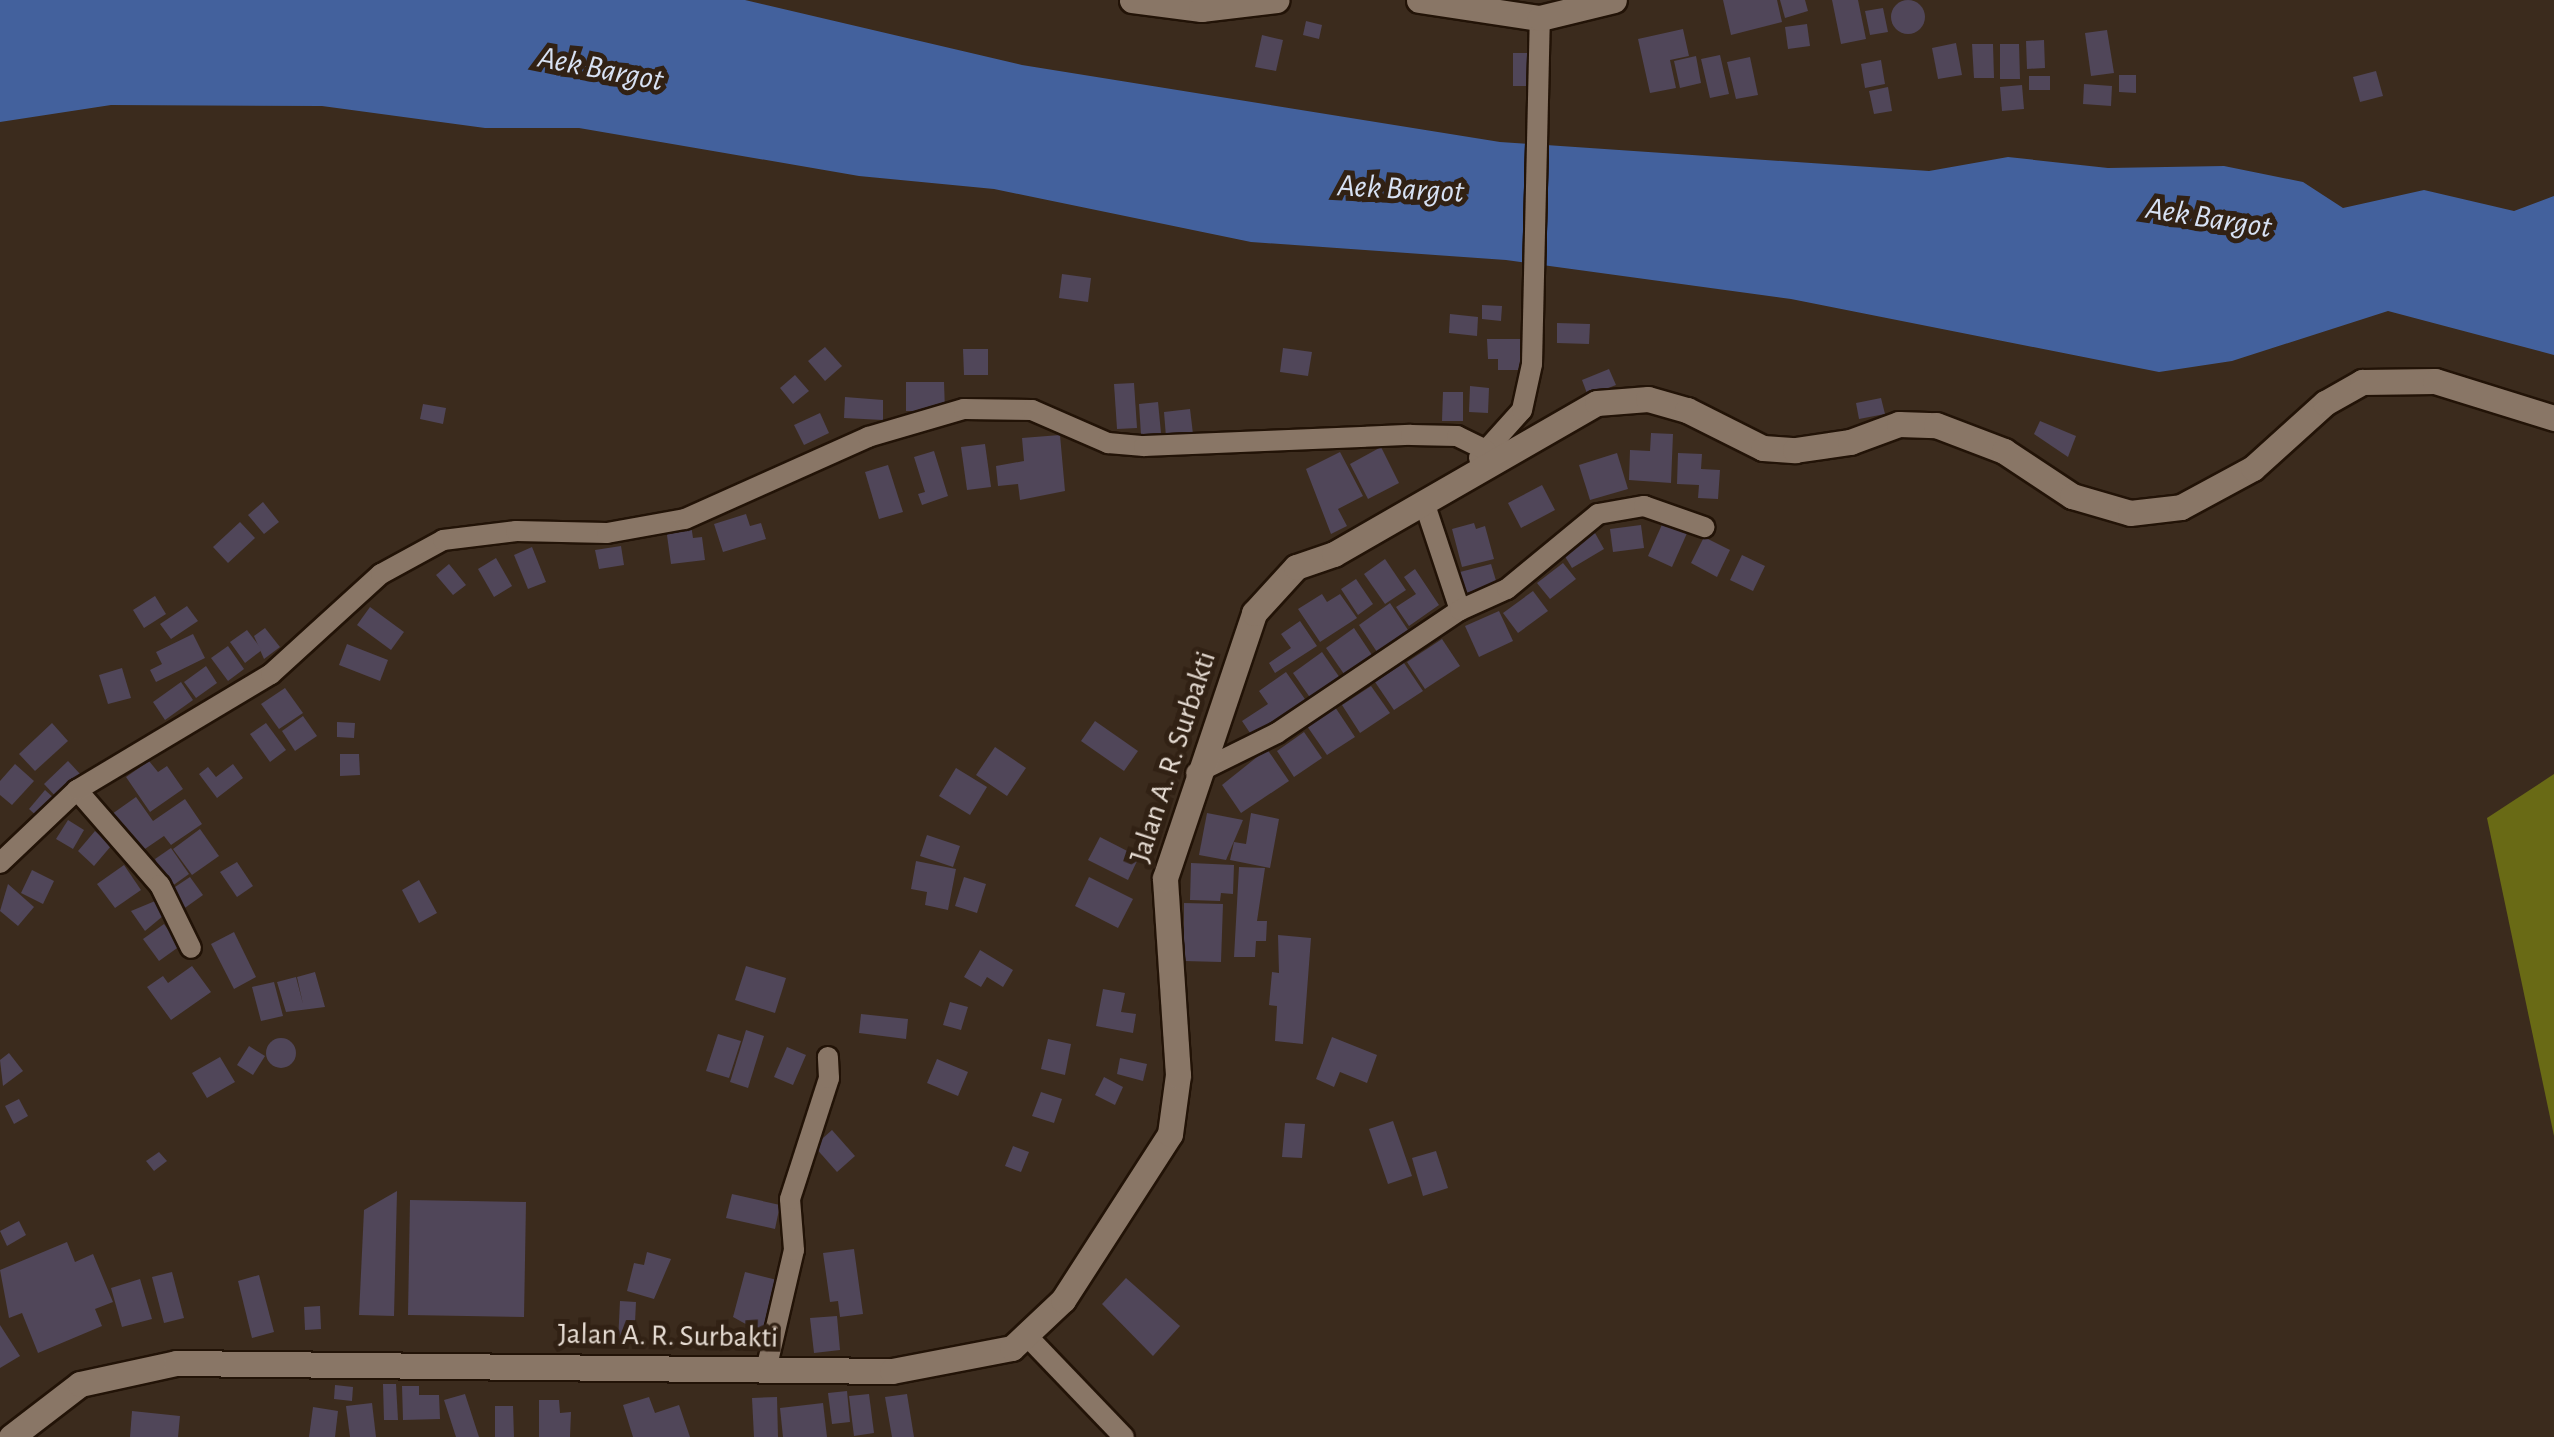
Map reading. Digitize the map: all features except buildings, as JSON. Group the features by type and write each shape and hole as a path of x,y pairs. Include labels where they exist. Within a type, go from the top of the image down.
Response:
{"main road":[{"path":"1132,0 1201,8 1276,0"},
{"path":"1419,0 1540,18 1614,0"},
{"name":"Jalan A. R. Surbakti","path":"12,1437 80,1384 176,1363 892,1371 992,1357 1027,1336 1063,1300 1173,1122 1178,1075 1166,878 1196,773 1254,612 1296,566 1334,554 1596,404 1619,398 1688,410 1763,448 1796,450 1850,442 1898,424 1936,425 2004,451 2072,496 2130,513 2181,507 2253,468 2325,403 2362,382 2435,381 2554,418"}],"street":[{"path":"1461,480 1522,410 1536,290 1542,134 1540,18"},
{"path":"0,863 77,790 271,674 338,610 414,550 443,540 516,530 607,533 685,519 868,437 964,409 1032,410 1108,443 1144,446 1411,435 1457,436 1486,450"},
{"path":"1424,502 1460,610"},
{"path":"1196,773 1308,714 1460,610 1507,590 1571,531 1619,506 1644,506 1704,526"},
{"path":"77,790 160,885 192,948"},
{"path":"766,1370 794,1250 790,1198 829,1078 828,1056"},
{"path":"1027,1336 1124,1437"}],"shaded area":[{"path":"2554,774 2554,1136 2487,818"}],"water":[{"name":"Aek Bargot","path":"0,0 745,0 1022,65 1500,142 1929,171 2008,157 2108,168 2224,166 2303,182 2343,208 2424,190 2514,211 2554,196 2554,355 2388,311 2232,361 2159,372 1791,299 1506,260 1251,242 994,189 859,176 579,128 485,128 322,106 111,105 0,122"}]}
